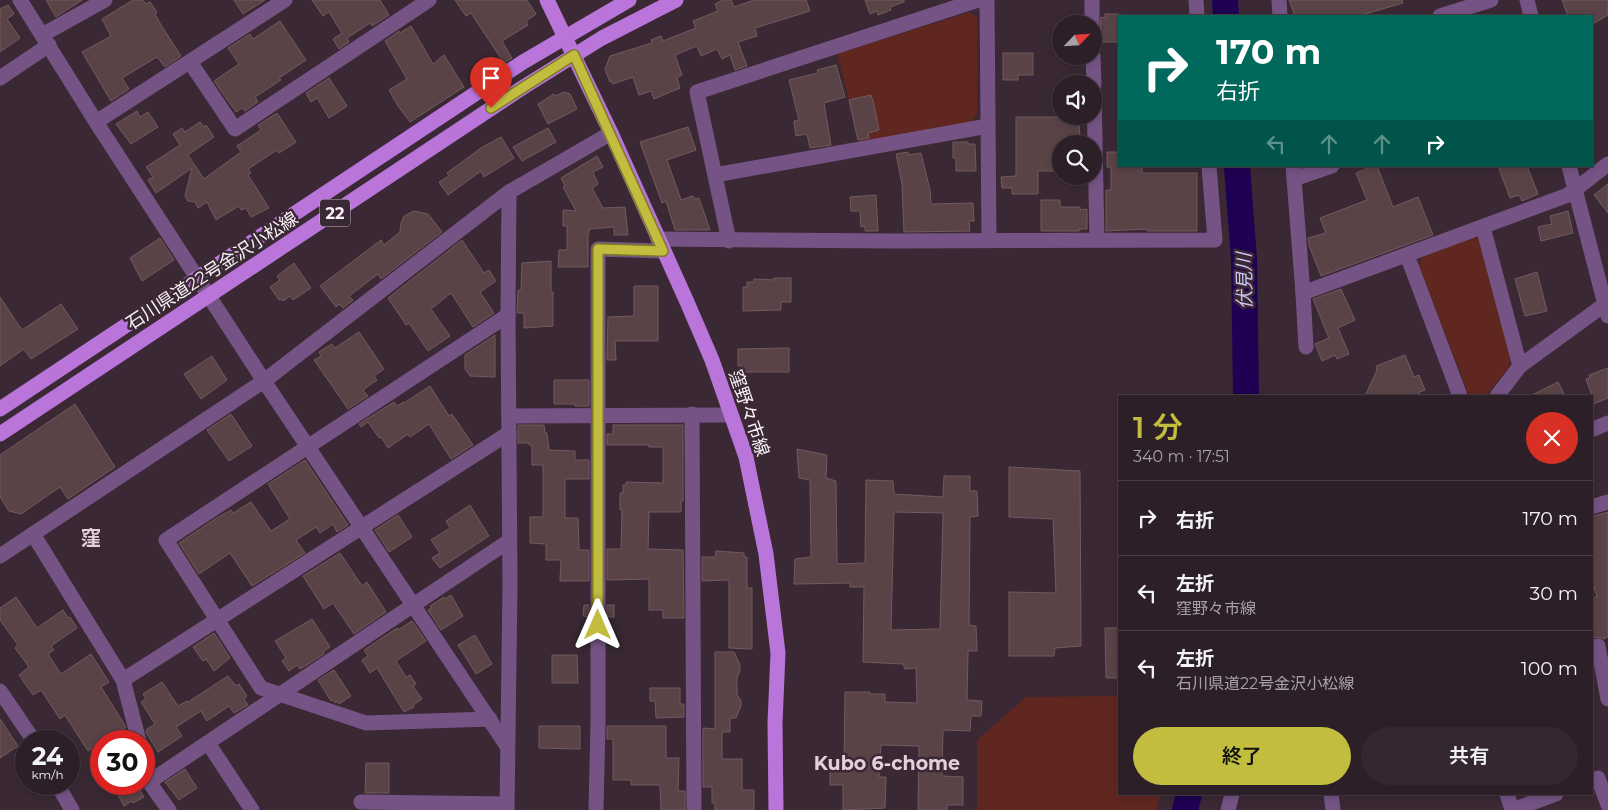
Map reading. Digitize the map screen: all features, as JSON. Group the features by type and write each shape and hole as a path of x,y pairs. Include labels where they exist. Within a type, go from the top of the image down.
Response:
{"main road":[{"name":"窪野々市線","path":"547,0 611,133 712,360 746,457 766,554 778,652 774,722 776,810"},
{"name":"石川県道22号金沢小松線","path":"0,409 483,88 629,0"},
{"name":"石川県道22号金沢小松線","path":"0,434 522,88 602,38 676,0"}],"street":[{"path":"20,0 96,122 209,296 507,746"},
{"path":"0,78 46,40 105,0"},
{"path":"96,122 285,0"},
{"path":"190,62 235,130 429,0"},
{"path":"729,241 697,92 978,0"},
{"path":"987,0 989,240"},
{"path":"1092,0 1092,15"},
{"path":"1196,0 1197,15"},
{"path":"1279,0 1280,15"},
{"path":"1443,15 1492,0"},
{"path":"1527,0 1531,15"},
{"path":"1095,125 1097,240"},
{"path":"715,175 988,126"},
{"path":"0,556 264,380 509,192 611,133"},
{"path":"1303,293 1568,195 1574,188 1608,164"},
{"path":"596,810 598,723 598,249 729,241 1215,240 1209,167"},
{"path":"1306,347 1294,173 1327,167"},
{"path":"1498,395 1520,366 1607,308 1569,167"},
{"path":"361,802 392,807 507,807 510,585 509,192"},
{"path":"1483,227 1520,366"},
{"path":"1407,255 1460,395"},
{"path":"490,719 366,722 261,688 166,540 508,315"},
{"path":"692,414 694,810"},
{"path":"509,416 730,415"},
{"path":"1593,429 1608,423"},
{"path":"123,680 509,433"},
{"path":"1593,506 1608,502"},
{"path":"33,534 123,680 136,730"},
{"path":"155,778 509,541"},
{"path":"1599,646 1608,699"},
{"path":"0,692 26,730"},
{"path":"208,743 252,810"},
{"path":"1599,778 1608,805"},
{"path":"155,790 169,810"},
{"path":"64,795 72,810"},
{"path":"1228,810 1232,795"},
{"path":"1331,795 1333,810"},
{"path":"1507,795 1512,810 1553,795"}],"shaded area":[{"path":"970,12 977,18 977,114 970,123 860,142 837,54"},
{"path":"1473,237 1482,242 1510,356 1509,367 1487,395 1469,395 1419,265 1422,257"},
{"path":"1118,696 1118,795 1160,795 1157,810 977,810 977,740 1026,697"}],"building":[{"path":"46,0 82,0 56,17"},
{"path":"133,0 143,0 146,4 150,2 157,12 155,14 161,25 181,56 165,67 157,57 122,78 129,89 111,101 82,52 111,36 102,19"},
{"path":"234,0 265,0 243,14"},
{"path":"312,0 380,0 389,15 372,26 370,23 347,38 349,42 339,49 333,39 342,33 329,12 323,16"},
{"path":"455,0 527,0 536,14 526,21 528,25 502,41 512,58 504,63 471,13 466,16"},
{"path":"723,0 731,0 734,7 754,0 806,0 810,11 755,28 757,36 738,42 747,66 735,70 730,55 722,59 717,49 701,56 697,46 675,55 682,75 677,78 680,88 654,99 651,91 639,95 633,77 613,84 612,81 610,82 605,69 610,56 652,43 651,40 661,36 663,41 696,28 693,21 718,11 715,4"},
{"path":"865,0 904,0 904,2 890,7 891,10 878,15 877,11 870,14"},
{"path":"1289,0 1402,0 1403,3 1361,15 1295,15"},
{"path":"1562,0 1608,0 1608,15 1593,24 1593,15 1568,15"},
{"path":"8,5 14,14 7,19 20,38 0,52 0,9"},
{"path":"1105,14 1119,14 1118,42 1102,42 1102,17 1105,18"},
{"path":"280,21 306,60 279,78 281,80 255,97 258,102 245,111 242,108 236,112 214,81 239,64 228,48 250,34 253,39"},
{"path":"411,26 433,64 444,55 464,87 410,122 389,90 407,79 385,41 399,31 400,33"},
{"path":"1003,53 1033,53 1033,75 1018,75 1018,80 1003,80"},
{"path":"836,65 845,97 824,103 831,145 810,148 807,134 796,136 794,121 799,120 789,80 818,73 817,70"},
{"path":"329,78 347,106 329,118 317,98 311,102 306,93"},
{"path":"564,92 570,94 577,109 548,124 538,104 554,94 555,96"},
{"path":"871,95 879,130 868,133 869,138 858,140 849,100"},
{"path":"137,111 140,117 148,112 158,127 131,144 116,124"},
{"path":"277,113 296,142 279,153 277,150 248,169 251,173 248,175 269,208 251,217 246,208 241,210 239,206 216,220 207,202 198,208 195,202 188,201 185,196 192,168 156,193 148,180 153,177 146,167 180,145 173,134 182,128 185,132 200,122 204,127 206,125 214,137 188,155 204,179 241,152 237,146 261,130 258,125"},
{"path":"1016,117 1052,117 1052,125 1079,125 1080,135 1052,135 1052,171 1038,171 1038,194 1012,194 1012,188 1002,188 1001,177 1016,176"},
{"path":"688,127 696,150 667,160 681,200 693,196 695,199 699,198 710,230 675,230 666,201 662,203 640,142"},
{"path":"548,128 556,142 522,161 513,147"},
{"path":"501,137 514,158 484,177 481,171 448,195 439,182 449,176 447,173 481,148"},
{"path":"953,142 975,144 976,171 956,171 956,158 953,158"},
{"path":"908,152 908,155 921,153 930,190 931,204 973,203 974,221 969,221 970,231 904,232 902,184 896,154"},
{"path":"1107,152 1118,152 1118,167 1142,167 1142,173 1197,173 1197,231 1147,231 1147,229 1106,231 1106,190 1111,190 1111,167 1107,167"},
{"path":"597,156 603,167 593,172 598,184 592,188 603,208 625,207 628,235 614,235 614,227 589,229 588,267 558,267 559,250 567,250 567,226 563,226 563,210 576,211 563,187 565,186 561,178"},
{"path":"1370,167 1377,167 1393,207 1418,197 1433,235 1321,276 1308,238 1326,233 1320,218 1367,200 1356,173"},
{"path":"1498,167 1527,167 1538,194 1522,201 1519,195 1510,198"},
{"path":"1608,184 1608,213 1594,195"},
{"path":"876,195 878,231 865,231 865,226 861,227 860,211 851,211 850,197"},
{"path":"1041,200 1060,200 1060,207 1080,207 1080,210 1087,209 1087,229 1079,229 1079,231 1041,231"},
{"path":"414,211 428,214 442,232 381,279 378,274 349,296 353,300 343,308 339,304 336,307 320,286 381,240 384,245 400,232 404,216"},
{"path":"1568,211 1573,233 1541,241 1538,227 1552,224 1550,216"},
{"path":"160,238 174,260 142,281 130,258"},
{"path":"462,240 484,273 489,270 496,281 480,292 494,313 473,327 451,293 431,309 450,336 428,351 409,323 406,325 388,298"},
{"path":"551,261 553,326 524,328 524,313 517,313 518,290 521,290 522,263"},
{"path":"294,263 311,288 293,300 290,296 283,301 279,300 270,287 280,280 277,276"},
{"path":"1537,272 1547,311 1525,316 1515,279"},
{"path":"774,278 791,278 791,302 781,302 781,310 743,311 743,287 747,287 747,282 754,282 754,279 774,280"},
{"path":"634,286 658,286 658,341 615,341 616,360 607,360 608,317 634,316"},
{"path":"1341,289 1355,320 1338,328 1349,354 1337,359 1335,355 1322,361 1315,344 1329,338 1313,299"},
{"path":"0,297 22,330 61,304 78,329 31,359 24,349 0,366"},
{"path":"359,332 384,369 374,376 377,380 363,390 368,396 348,409 314,360 321,356 319,352 332,344 335,348"},
{"path":"495,335 495,377 470,376 465,369 465,355"},
{"path":"789,348 789,372 742,372 742,366 738,366 738,349"},
{"path":"1405,355 1414,377 1419,375 1425,390 1419,392 1420,395 1365,395 1377,370 1376,366"},
{"path":"212,356 227,380 201,399 184,374"},
{"path":"1608,368 1608,398 1593,404 1593,395 1591,395 1586,379 1590,378 1589,375"},
{"path":"554,380 589,380 589,406 554,404"},
{"path":"1558,382 1564,395 1532,395"},
{"path":"430,386 449,416 452,414 473,445 451,459 429,424 410,437 408,434 388,448 368,422 361,427 359,424 394,402 397,406 404,403"},
{"path":"75,404 115,467 68,499 60,487 21,514 9,511 0,497 0,455"},
{"path":"231,414 252,446 229,461 207,430"},
{"path":"518,425 544,425 549,450 575,451 575,460 589,460 589,479 565,479 565,518 578,518 579,550 589,550 589,581 560,581 561,560 546,560 546,544 530,543 530,517 543,517 543,465 532,465 532,445 529,445 529,443 518,443"},
{"path":"613,425 683,425 683,501 681,501 681,512 649,512 648,549 683,550 684,618 663,618 663,610 649,610 649,579 607,580 607,549 621,549 622,510 620,510 620,493 623,493 623,485 626,485 626,482 663,483 663,447 607,445 607,434 613,434"},
{"path":"797,449 827,455 826,478 836,481 837,564 865,563 866,480 893,481 894,494 943,497 944,476 970,476 970,491 977,491 978,516 970,517 969,625 976,626 977,651 968,651 967,700 982,701 981,716 971,716 970,731 943,730 942,776 963,777 963,805 947,805 947,810 918,810 919,746 881,745 879,777 886,777 885,808 843,810 843,785 830,785 830,763 844,763 845,692 885,694 885,702 917,703 916,668 905,669 903,664 863,662 864,587 850,587 850,583 794,584 795,559 811,557 810,480 799,478","holes":["894,512 943,513 940,629 891,630"]},
{"path":"305,460 348,525 337,532 333,524 320,533 316,527 296,540 305,553 252,586 230,553 199,574 179,543 215,519 231,510 233,513 251,502 271,531 290,519 268,484"},
{"path":"1009,467 1080,471 1081,646 1055,648 1054,656 1009,656 1009,592 1056,593 1053,519 1009,517"},
{"path":"470,505 489,536 440,568 432,558 440,553 431,540 450,528 446,521"},
{"path":"1608,512 1608,637 1605,639 1597,637 1593,639 1593,598 1597,597 1593,583 1593,516"},
{"path":"398,515 412,537 389,552 375,530"},
{"path":"716,551 744,553 744,557 747,557 747,588 752,588 752,649 729,648 729,580 702,581 702,557 715,557"},
{"path":"340,553 362,586 367,582 386,612 354,634 333,603 324,609 303,576"},
{"path":"451,595 463,616 441,630 428,610 432,608 430,606"},
{"path":"16,597 37,628 63,610 77,628 51,646 54,650 48,654 61,674 91,654 109,682 101,687 126,727 121,730 90,730 90,750 88,751 80,738 80,730 75,730 65,715 60,719 41,690 33,695 19,675 29,667 15,648 18,645 0,620 0,608"},
{"path":"584,605 589,605 589,617 583,616"},
{"path":"607,605 614,605 614,617 607,617"},
{"path":"312,619 330,647 323,652 324,654 307,665 300,669 297,665 289,671 282,661 286,658 275,641"},
{"path":"412,621 426,641 396,661 406,677 410,675 416,684 413,686 422,699 413,705 414,707 404,712 377,668 370,673 362,660 368,656 364,650 397,628 398,630"},
{"path":"1105,628 1118,628 1118,678 1106,678"},
{"path":"214,633 230,658 214,671 206,659 203,661 193,647"},
{"path":"475,635 492,664 476,674 458,645"},
{"path":"715,652 734,652 740,665 737,678 737,694 741,701 741,706 736,718 730,718 730,732 722,732 722,759 742,759 742,790 754,790 754,810 715,810 715,803 712,803 712,787 703,787 703,728 715,729"},
{"path":"552,655 577,655 578,683 552,683"},
{"path":"334,670 351,696 339,704 337,701 335,703 333,700 331,701 318,680"},
{"path":"228,676 236,686 239,684 247,696 244,699 248,705 234,713 229,706 207,721 201,711 176,727 182,736 158,752 155,747 155,730 146,730 155,724 141,702 146,699 143,694 162,682 178,706 188,702"},
{"path":"650,688 680,688 680,704 684,704 684,717 656,718 655,701 650,701"},
{"path":"0,719 15,742 15,748 0,758"},
{"path":"539,726 580,726 580,749 539,748"},
{"path":"607,726 666,726 666,758 679,758 678,791 685,791 685,810 661,810 660,785 631,785 631,780 613,780 613,739 607,739"},
{"path":"366,763 389,763 389,793 365,793"},
{"path":"185,769 197,788 179,800 165,782"},
{"path":"118,795 143,795 144,797 133,803 132,801 124,806"}],"waterway":[{"name":"伏見川","path":"1225,0 1226,15"},
{"name":"伏見川","path":"1237,167 1244,259 1246,395"},
{"name":"伏見川","path":"1185,810 1189,795"}],"district":[{"name":"窪","path":"91,538"},
{"name":"Kubo 6-chome","path":"887,763"}],"route":[{"path":"491,108 574,55 663,251 598,249 598,625"}]}
